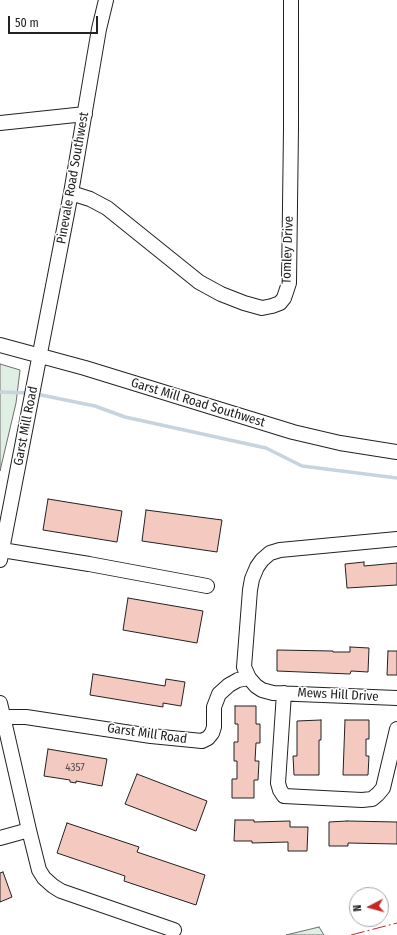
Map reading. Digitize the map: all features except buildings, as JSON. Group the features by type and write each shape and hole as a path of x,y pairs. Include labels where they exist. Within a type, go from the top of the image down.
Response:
{"street":[{"name":"Pinevale Road Southwest","path":"40,356 72,193 99,30 106,0"},
{"name":"Tomley Drive","path":"72,193 90,199 107,208 199,282 221,294 262,308 280,303 284,298 289,283 292,128 291,0"},
{"path":"0,123 85,114"},
{"name":"Garst Mill Road Southwest","path":"0,345 85,368 293,432 340,444 397,452"},
{"name":"Garst Mill Road","path":"40,356 6,496 1,555 89,564 207,586"},
{"path":"284,693 262,690 249,678 244,667 250,590 254,573 262,560 270,553 280,550 397,538"},
{"name":"Garst Mill Road","path":"4,717 26,717 151,736 202,741 208,738 214,728 214,707 219,694 228,685 238,680 249,678"},
{"name":"Mews Hill Drive","path":"397,698 284,693 278,783 280,790 284,796 362,800 372,799 383,788 397,729"},
{"path":"0,703 39,870 44,878 61,891 174,930"},
{"path":"0,838 29,830"}],"green space":[{"path":"0,364 20,370 16,403 0,471"},
{"path":"319,927 324,935 286,935"}],"waterway":[{"path":"0,392 30,393"},
{"path":"36,394 95,406 125,417 266,448 302,466 397,478"}],"power":[{"path":"351,935 397,923"}]}
